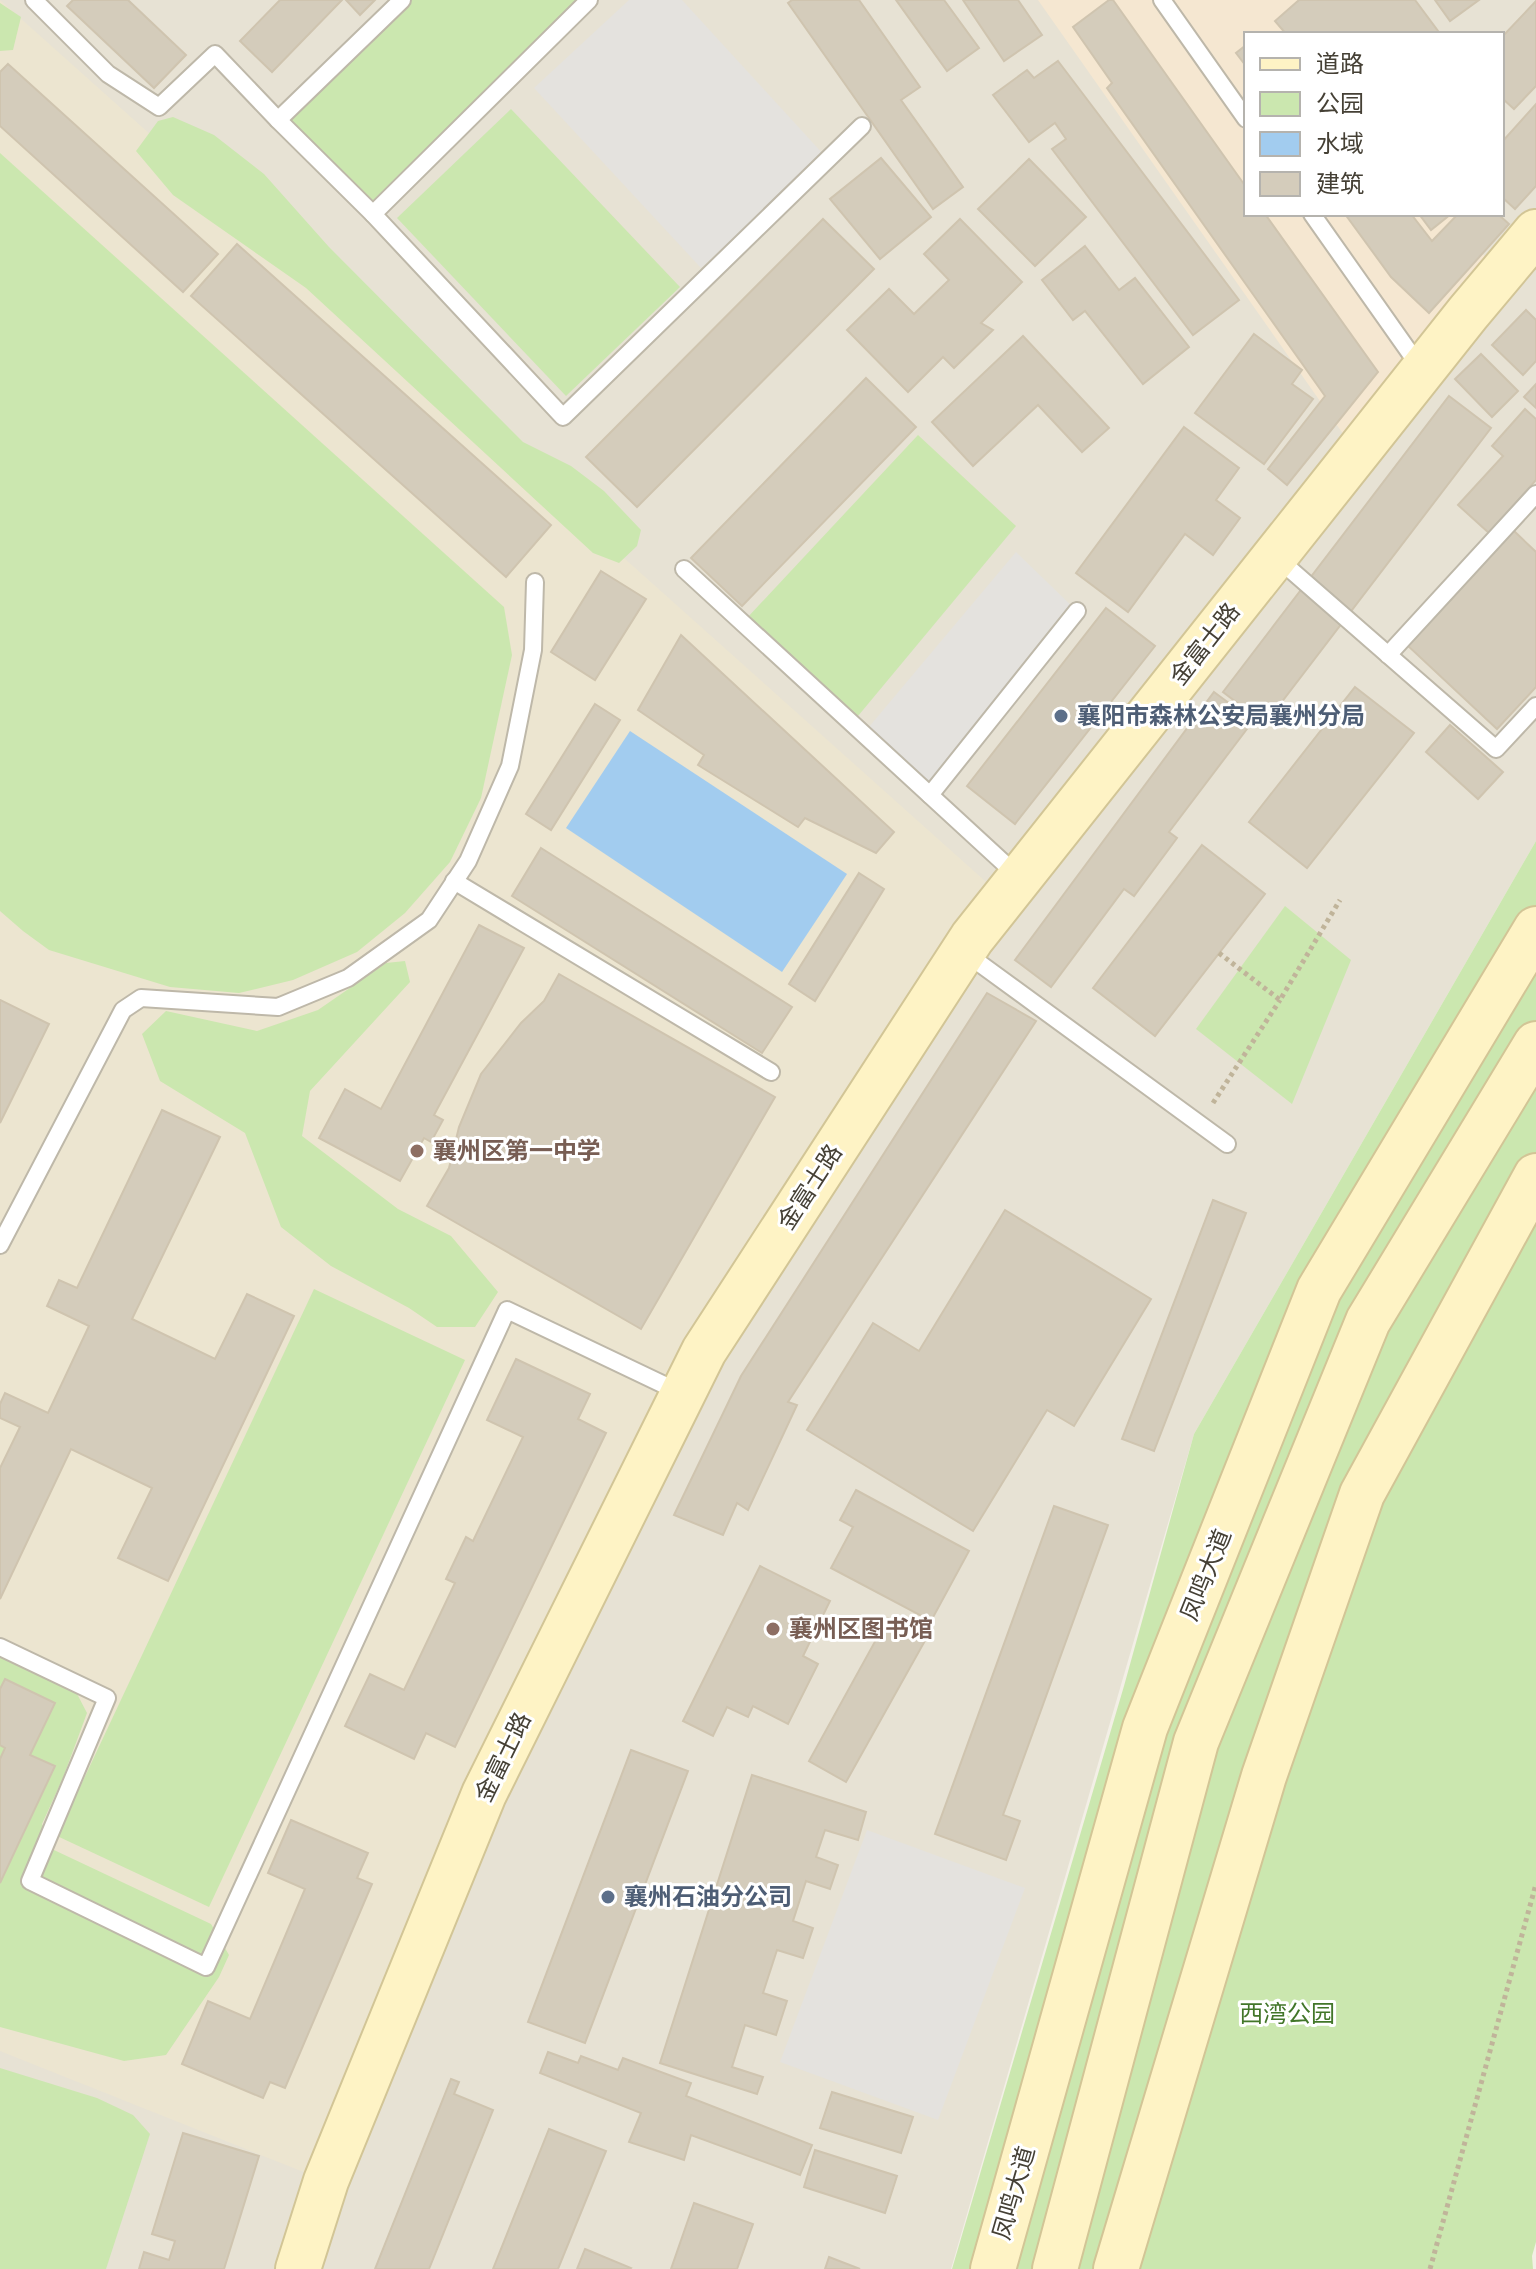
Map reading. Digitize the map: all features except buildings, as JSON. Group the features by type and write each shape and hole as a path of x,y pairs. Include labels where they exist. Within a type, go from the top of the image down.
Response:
{"street":[{"name":"金富士路","path":"298,2269 326,2181 484,1794 704,1351 963,951 1422,371 1536,232"},
{"name":"凤鸣大道","path":"993,2269 1145,1728 1319,1290 1536,929"},
{"path":"1055,2269 1196,1742 1368,1321 1536,1044"},
{"path":"1116,2269 1264,1776 1362,1494 1536,1176"},
{"path":"1288,1516 1346,1540"}],"lane":[{"path":"34,0 108,74 159,107 215,54 373,214 563,417 862,126"},
{"path":"278,120 402,0"},
{"path":"373,214 589,0"},
{"path":"1162,0 1244,116"},
{"path":"1313,216 1422,371"},
{"path":"1388,655 1536,494"},
{"path":"1275,556 1496,749 1536,706"},
{"path":"684,569 1020,878"},
{"path":"0,1245 123,1010 141,998 278,1007 348,978 429,920 468,861 510,766 533,650 535,582"},
{"path":"930,795 1077,611"},
{"path":"454,881 771,1072"},
{"path":"963,951 1227,1144"},
{"path":"0,1647 107,1698 30,1881 206,1967 507,1310 683,1394"}],"path":[{"path":"1199,1124 1280,1000 1340,900"},
{"path":"1219,953 1280,1000"},
{"path":"1430,2269 1536,1884"}],"shaded area":[{"path":"0,0 1536,0 1536,841 1194,1434 951,2269 0,2269"},
{"name":"襄州区第一中学","path":"0,0 1004,898 704,1351 326,2181 0,2051"},
{"path":"629,0 682,0 824,155 701,268 534,88"},
{"path":"1038,0 1311,0 1333,32 1244,32 1244,216 1457,216 1489,263 1346,438"},
{"path":"1016,552 1077,611 930,795 863,734"},
{"path":"867,1830 1025,1888 938,2120 780,2062"}],"green space":[{"path":"402,0 589,0 373,214 278,120"},
{"path":"0,3 21,17 13,50 0,51"},
{"path":"511,109 680,287 566,396 397,218"},
{"path":"173,117 214,135 264,174 329,247 523,442 571,466 604,491 641,530 637,546 619,563 593,553 306,288 173,195 136,151 158,121"},
{"path":"0,153 504,607 512,655 481,798 450,862 405,913 357,952 293,980 239,993 170,987 49,950 0,911"},
{"path":"918,435 1016,526 858,716 746,619"},
{"name":"西湾公园","path":"1536,841 1536,2242 1532,2256 1533,2269 952,2269 1124,1686 1194,1434"},
{"path":"1285,906 1351,960 1292,1104 1196,1029"},
{"path":"405,961 410,982 310,1091 302,1136 398,1209 451,1236 498,1292 475,1327 437,1327 409,1308 331,1266 281,1227 245,1133 160,1081 142,1034 166,1011 257,1031 318,1010 386,963"},
{"path":"314,1289 465,1360 209,1907 57,1836"},
{"path":"0,1657 75,1690 87,1713 42,1824 54,1850 211,1924 229,1955 219,1977 166,2055 124,2061 0,2027"},
{"path":"0,2068 97,2098 133,2115 150,2134 106,2269 0,2269"}],"water":[{"path":"630,731 847,874 782,972 566,828"}],"place":[{"name":"襄阳市森林公安局襄州分局","path":"1061,716"},
{"name":"襄州区第一中学","path":"417,1151"},
{"name":"襄州区图书馆","path":"773,1629"},
{"name":"襄州石油分公司","path":"608,1897"}]}
